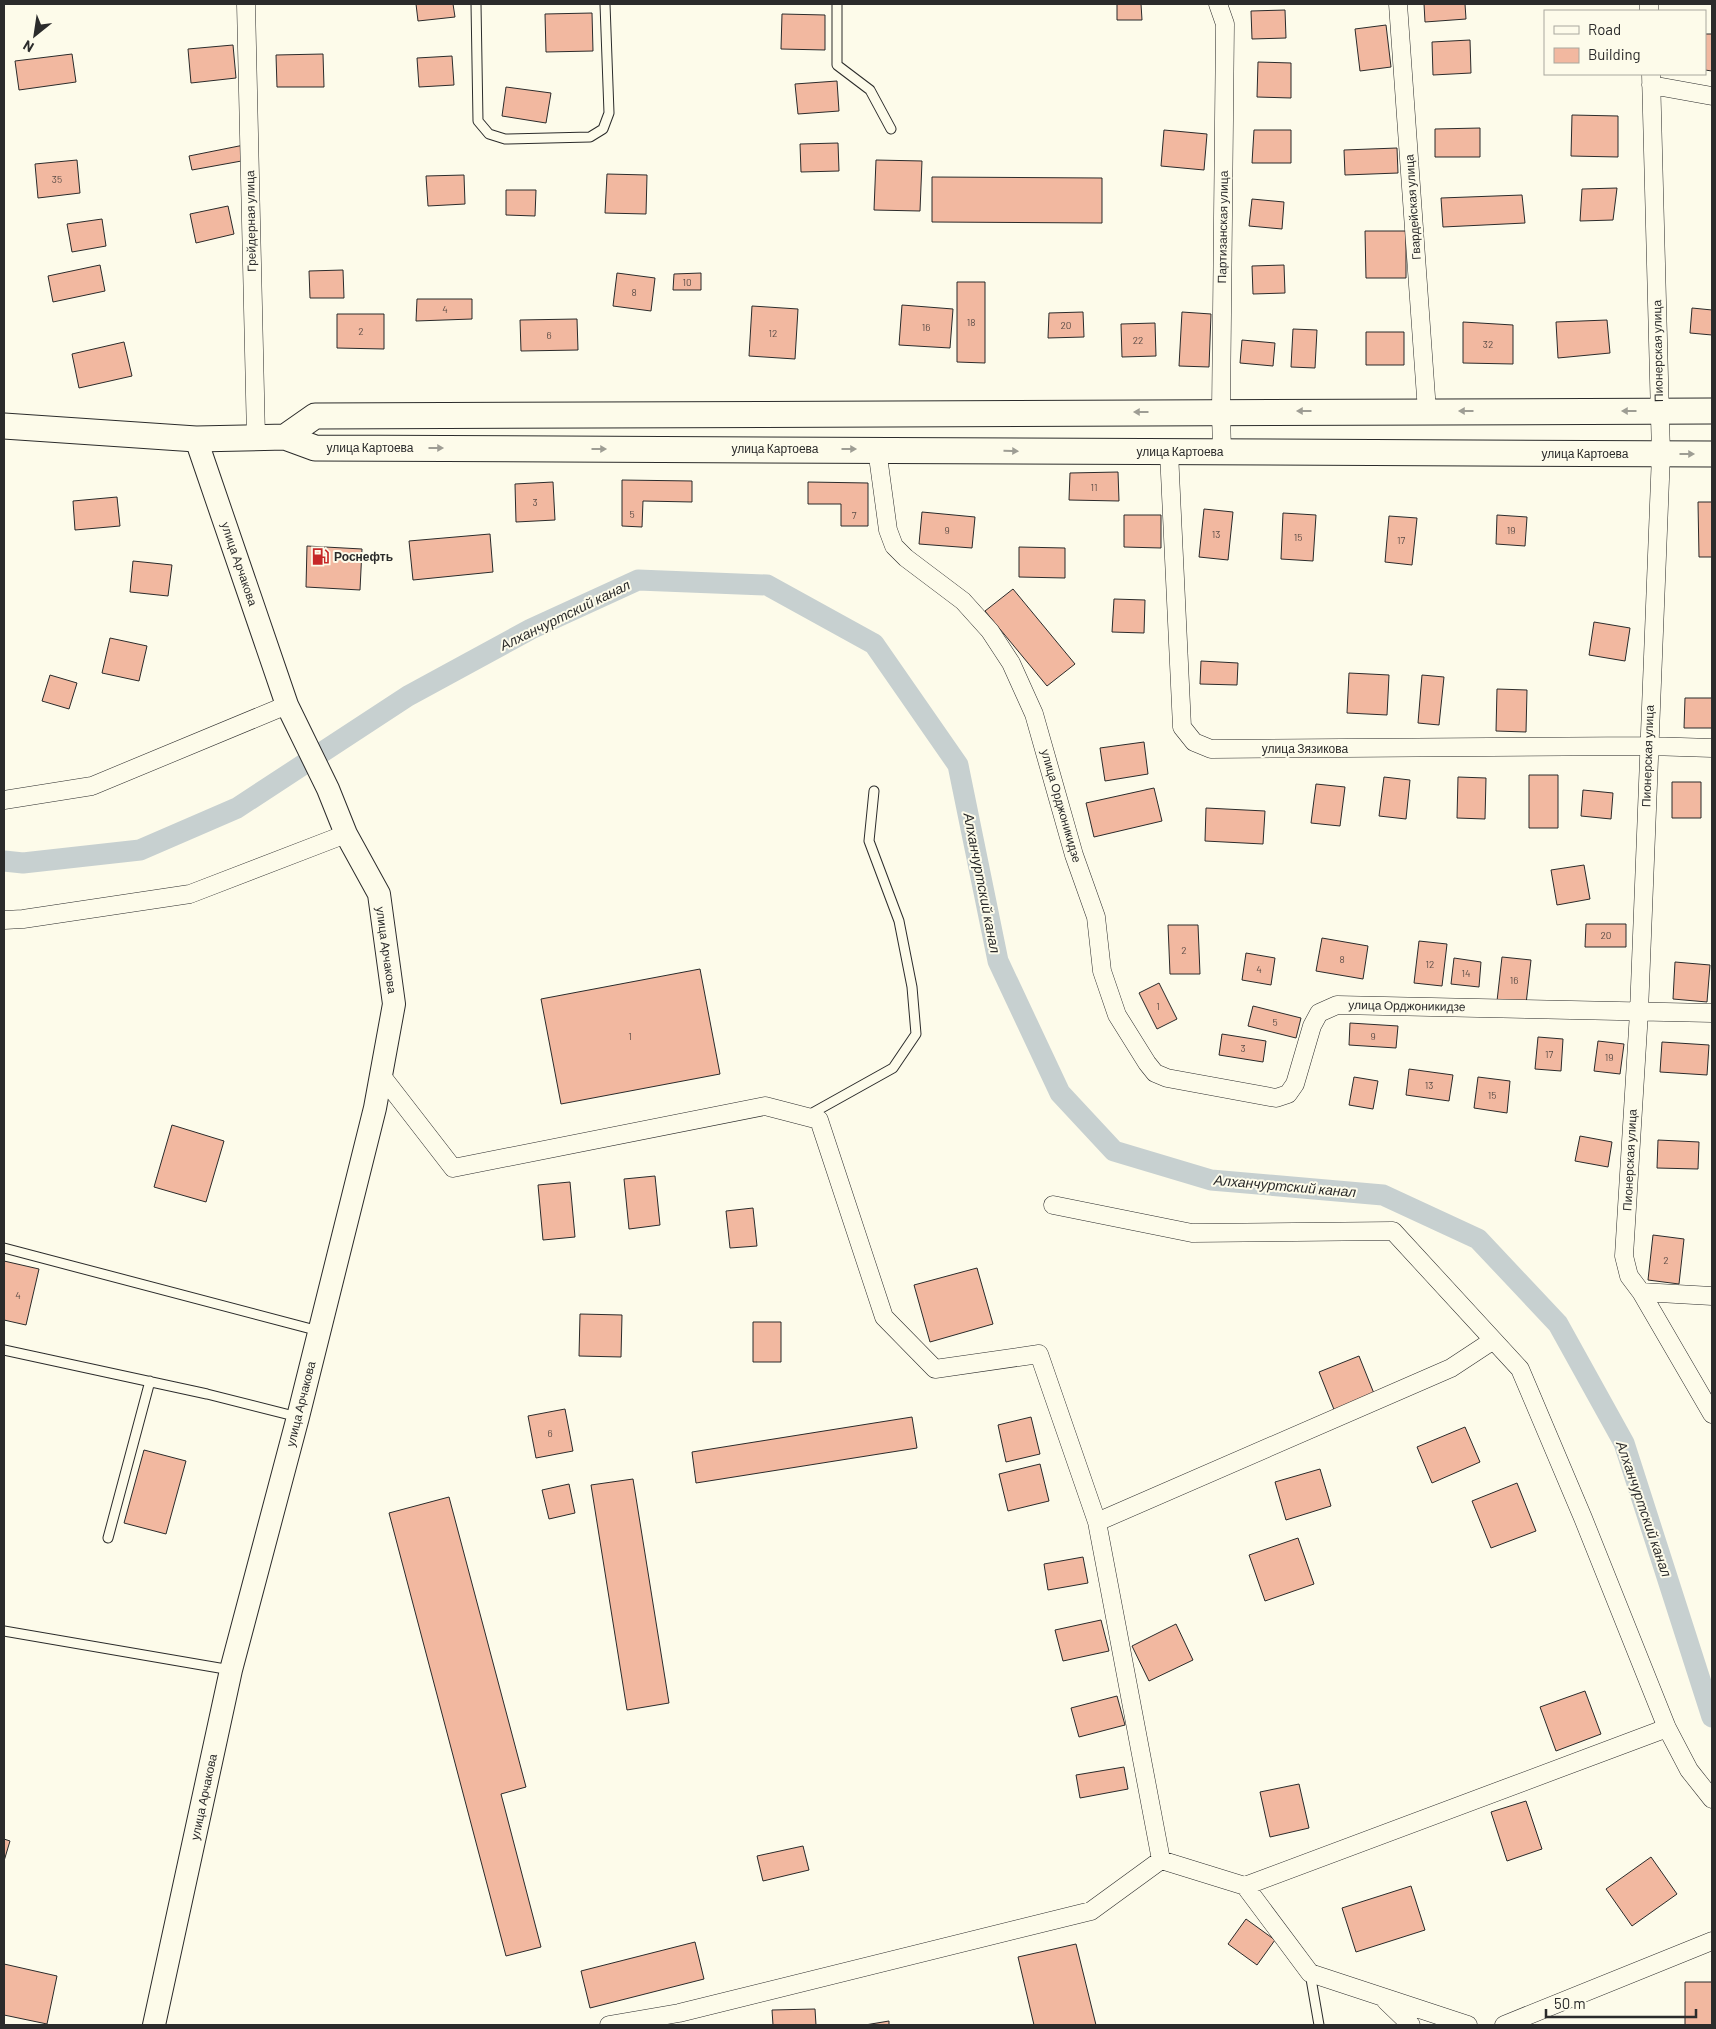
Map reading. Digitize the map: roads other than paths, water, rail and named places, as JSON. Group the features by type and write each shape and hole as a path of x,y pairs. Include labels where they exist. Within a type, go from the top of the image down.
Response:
{"main road":[{"path":"4,426 196,439 285,437 315,416 1712,411"},
{"name":"улица Картоева","path":"285,437 315,448 1712,454"}],"street":[{"name":"Грейдерная улица","path":"246,4 256,437"},
{"name":"Партизанская улица","path":"1218,4 1225,24 1222,452"},
{"name":"Гвардейская улица","path":"1398,4 1427,411"},
{"path":"1651,80 1712,96"},
{"name":"Пионерская улица","path":"1651,80 1661,454 1639,1012 1624,1256 1629,1276 1641,1292 1712,1414"},
{"name":"улица Арчакова","path":"154,2025 231,1670 298,1417 375,1108 394,1004 379,894 346,834 328,789 287,705 196,439"},
{"name":"улица Орджоникидзе","path":"876,449 888,530 894,546 906,558 963,601 990,631 1010,663 1034,714 1074,855 1096,917 1102,971 1117,1016 1147,1063 1155,1072 1167,1078 1276,1098 1288,1094 1295,1084 1312,1026 1319,1013 1337,1005 1712,1013"},
{"name":"улица Зязикова","path":"1169,452 1182,727 1194,742 1211,749 1648,746 1712,748"},
{"path":"4,800 92,786 287,705"},
{"path":"4,920 23,919 190,894 346,834"},
{"path":"381,1076 452,1168 765,1106 819,1120 884,1317 935,1368 1039,1354 1097,1522 1161,1860"},
{"path":"1053,1205 1192,1233 1393,1231 1492,1341 1520,1369 1583,1518 1667,1728 1689,1770 1712,1799"},
{"path":"1641,1292 1712,1296"},
{"path":"1097,1522 1451,1368 1492,1341"},
{"path":"1245,1886 1667,1728"},
{"path":"1161,1860 1245,1886 1310,1973 1468,2025"},
{"path":"610,2025 681,2019 1091,1911 1161,1860"},
{"path":"1504,2025 1712,1941"},
{"path":"1382,1997 1411,2025"}],"lane":[{"path":"476,4 478,121 489,134 505,139 590,137 604,129 609,113 606,4"},
{"path":"837,4 837,65 870,90 891,129"},
{"path":"806,1117 893,1068 916,1034 912,987 899,921 869,841 874,791"},
{"path":"4,1248 319,1331"},
{"path":"4,1350 150,1381 298,1417"},
{"path":"108,1538 150,1381"},
{"path":"4,1631 231,1670"},
{"path":"1310,1973 1319,2025"}],"waterway":[{"name":"Алханчуртский канал","path":"4,861 23,863 140,850 237,808 408,696 531,629 638,580 767,585 874,644 958,765 998,961 1060,1093 1114,1151 1211,1180 1383,1195 1478,1239 1558,1324 1624,1443 1712,1717"}],"place":[{"name":"Роснефть","path":"320,557"}]}
